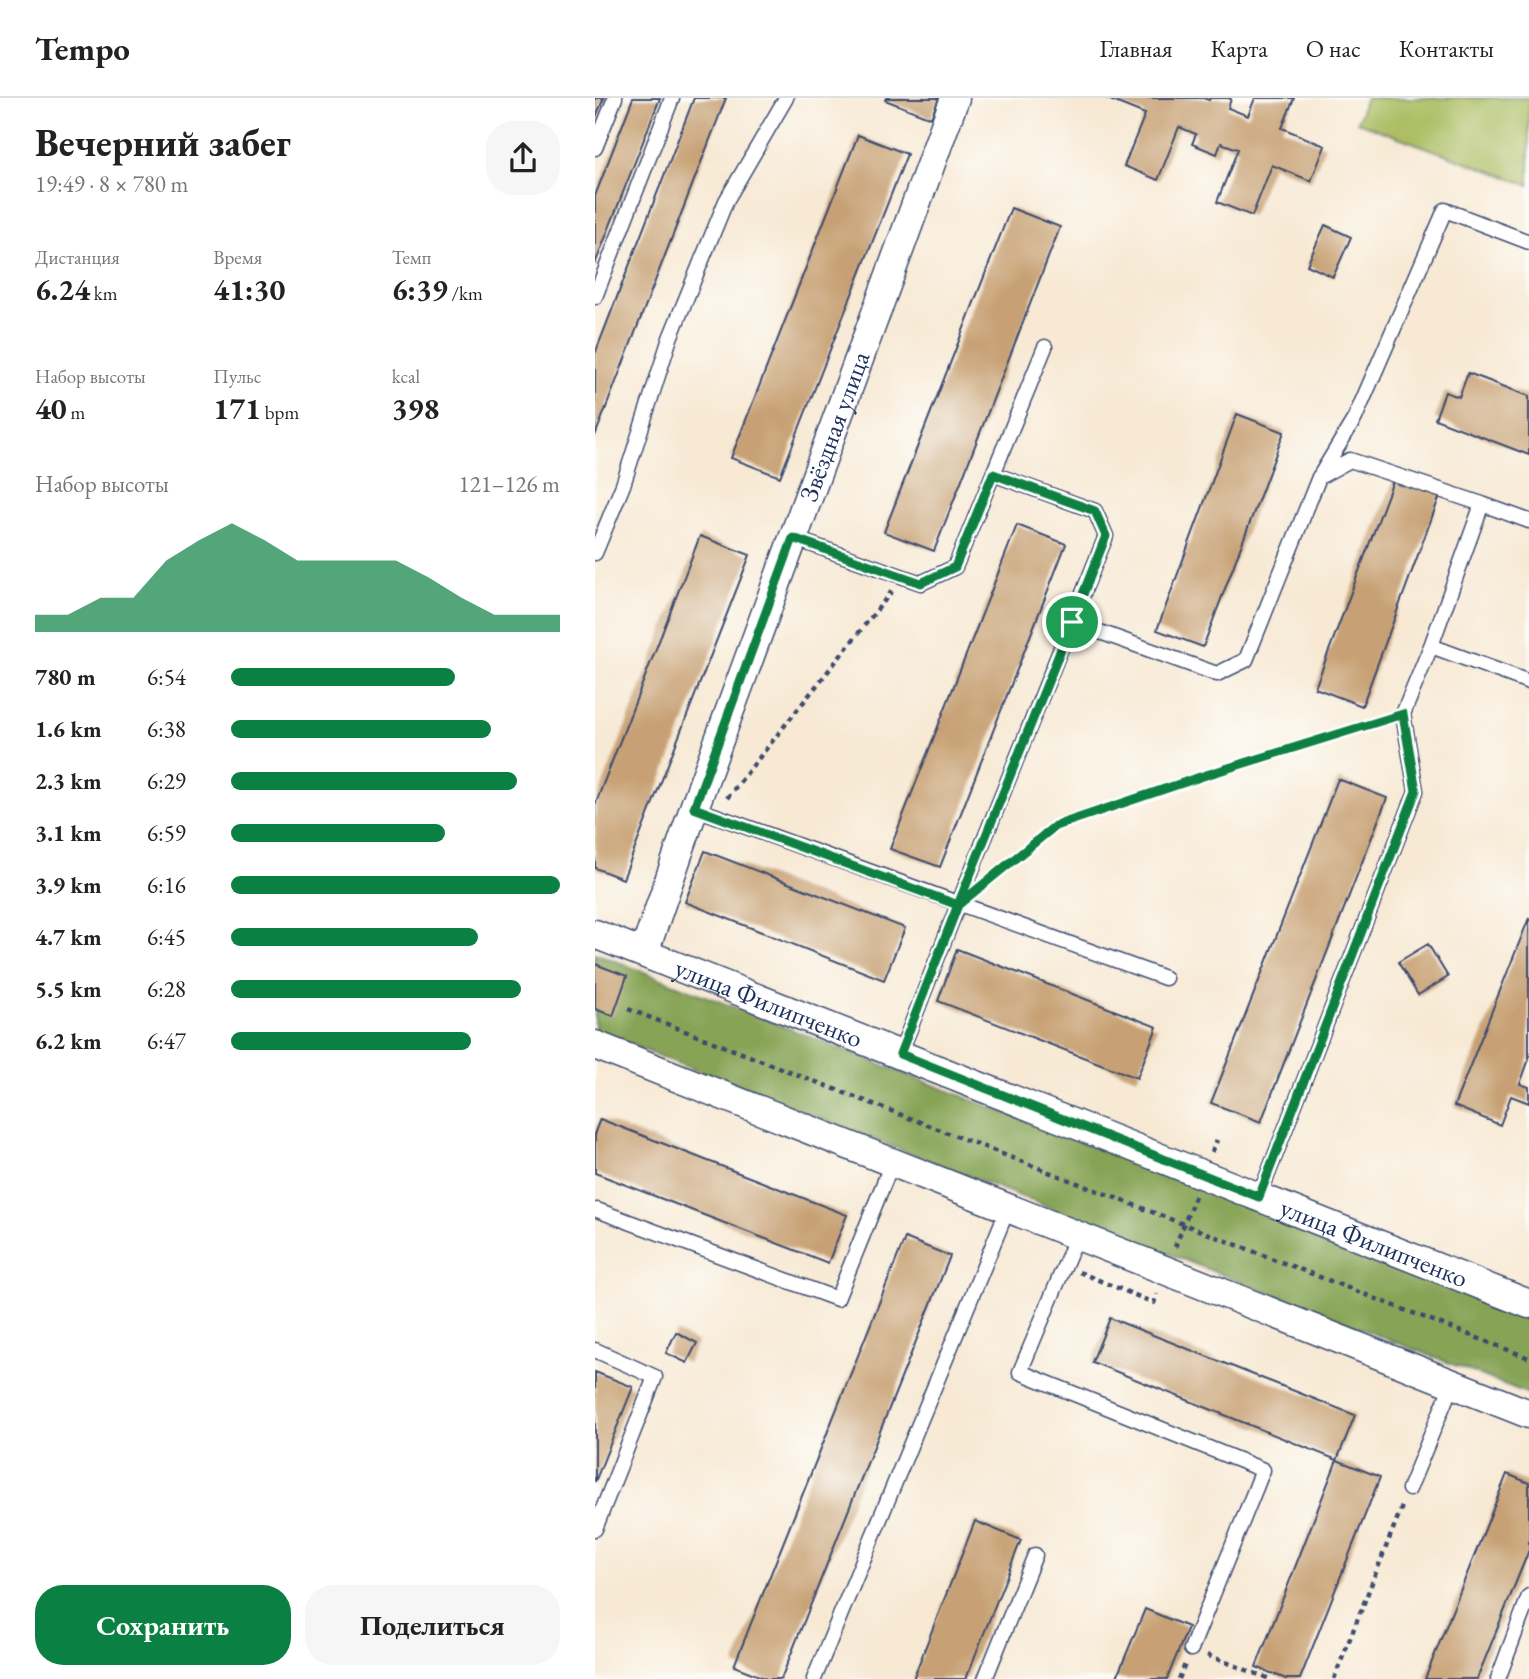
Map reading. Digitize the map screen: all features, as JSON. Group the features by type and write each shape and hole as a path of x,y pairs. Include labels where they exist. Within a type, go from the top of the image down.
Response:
{"street":[{"name":"Звёздная улица","path":"644,953 703,812 793,538 955,98"},
{"name":"улица Филипченко","path":"595,934 1529,1304"},
{"path":"597,1052 1008,1208 1529,1415"}],"lane":[{"path":"595,148 615,98"},
{"path":"595,297 672,98"},
{"path":"595,552 623,485 670,338 726,201 786,98"},
{"path":"1072,622 1217,674 1247,660 1319,477 1355,418 1445,210 1529,242"},
{"path":"793,538 921,583 955,567 1045,346"},
{"path":"1319,477 1350,460 1529,522"},
{"path":"900,1054 1106,536 1095,511 993,474"},
{"path":"1259,1197 1416,791 1403,714 1431,646 1482,505"},
{"path":"1431,646 1529,682"},
{"path":"703,812 1165,978"},
{"path":"597,1210 837,1299 892,1163"},
{"path":"814,1679 1008,1208"},
{"path":"1077,1236 1020,1372 1263,1470 1191,1649"},
{"path":"595,1350 655,1377 595,1530"},
{"path":"1409,1489 1452,1384"},
{"path":"985,1679 1035,1555"},
{"path":"1498,1679 1529,1596"}],"path":[{"path":"703,812 903,577"},
{"path":"990,878 1055,826 1206,775 1403,714"},
{"path":"628,1009 1529,1358"},
{"path":"1334,1679 1409,1489"},
{"path":"1191,1649 1270,1679"}],"green space":[{"path":"1366,98 1529,98 1529,185 1357,122"},
{"path":"595,953 1529,1317 1529,1394 595,1031"}],"building":[{"path":"595,98 604,98 595,119"},
{"path":"633,98 660,98 595,264 595,196"},
{"path":"694,98 726,98 595,436 595,354"},
{"path":"939,98 931,118 885,100"},
{"path":"1105,98 1228,98 1231,99 1228,108 1248,116 1255,98 1294,98 1282,128 1325,146 1311,181 1272,165 1252,216 1217,202 1238,149 1221,143 1217,154 1192,144 1196,134 1179,127 1158,180 1124,166 1145,114"},
{"path":"858,135 907,154 780,477 731,458"},
{"path":"1011,208 1060,227 934,551 884,532"},
{"path":"1325,225 1351,237 1333,277 1307,265"},
{"path":"1468,373 1529,396 1529,455 1435,419 1445,392 1459,397"},
{"path":"1237,414 1284,432 1203,647 1157,630"},
{"path":"1396,473 1442,490 1362,706 1315,688"},
{"path":"1017,525 1066,544 940,867 890,849"},
{"path":"700,536 750,555 623,879 595,868 595,805"},
{"path":"1338,779 1387,798 1261,1122 1211,1103"},
{"path":"705,851 905,928 884,980 685,902"},
{"path":"1529,918 1529,1059 1520,1084 1529,1087 1529,1103 1511,1096 1500,1125 1454,1106"},
{"path":"1428,944 1448,977 1418,995 1398,962"},
{"path":"957,949 1157,1027 1137,1078 938,1001"},
{"path":"595,964 627,976 613,1016 595,1009"},
{"path":"600,1119 847,1215 828,1263 595,1173 595,1132"},
{"path":"905,1238 950,1256 781,1679 767,1679 734,1666"},
{"path":"1110,1318 1355,1415 1337,1460 1092,1362"},
{"path":"676,1332 697,1343 687,1363 666,1353"},
{"path":"595,1372 633,1387 595,1482"},
{"path":"1337,1460 1380,1477 1300,1679 1286,1679 1256,1667"},
{"path":"1507,1474 1529,1483 1529,1550 1477,1679 1425,1679"},
{"path":"975,1521 1021,1540 966,1679 913,1679"},
{"path":"1145,1609 1188,1627 1167,1679 1116,1679"}],"route":[{"path":"1072,622 958,905 1055,826 1206,775 1403,714 1416,791 1259,1197 900,1054 958,905 694,808 793,538 921,583 955,567 993,474 1095,511 1106,536 1072,622"}]}
